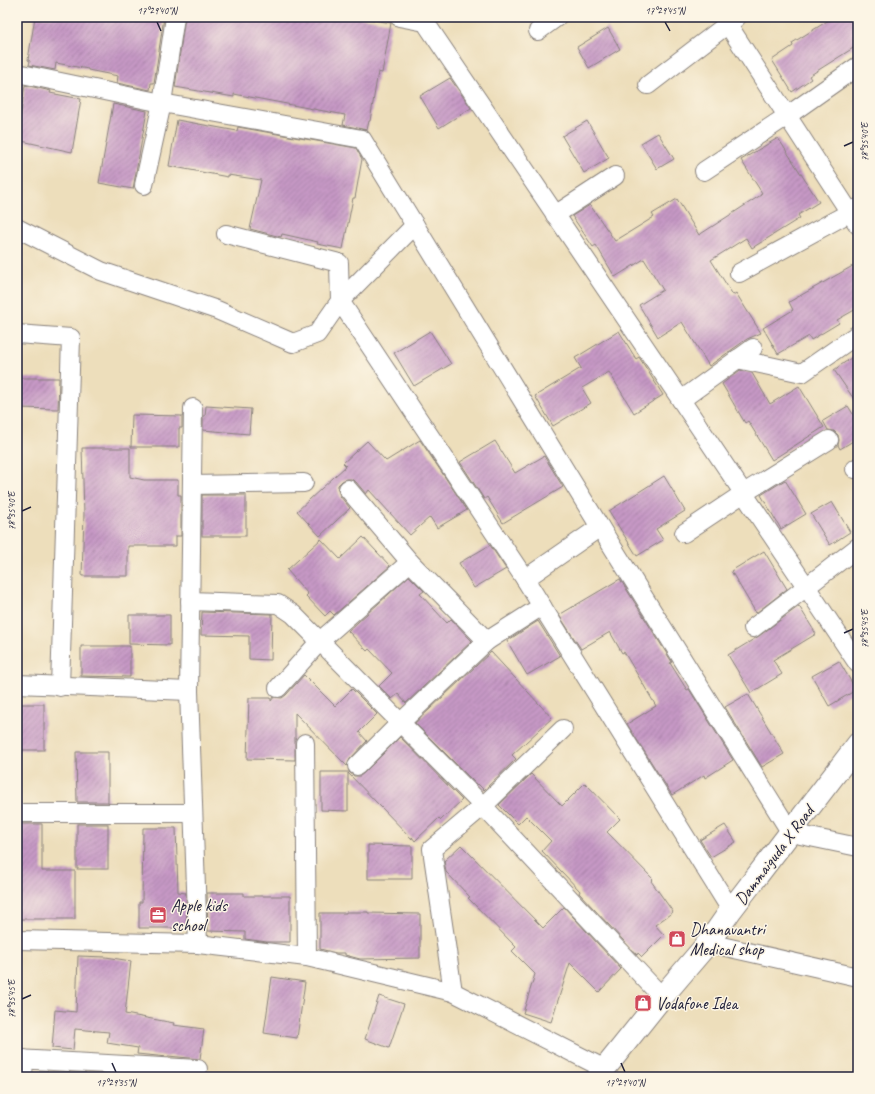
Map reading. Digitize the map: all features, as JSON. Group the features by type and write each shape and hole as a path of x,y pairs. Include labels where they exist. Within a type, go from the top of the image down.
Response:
{"street":[{"path":"144,185 162,103 175,17"},
{"path":"399,17 430,20 555,215 858,664"},
{"path":"538,31 557,17"},
{"path":"648,85 729,19 787,116 855,215 739,273"},
{"path":"704,171 787,116 858,66"},
{"path":"17,73 162,103 362,139 600,527 791,833 858,847"},
{"path":"555,215 615,176"},
{"path":"17,228 101,271 216,310 293,343 317,334 340,301 415,225"},
{"path":"226,234 339,263 340,301 525,579 731,910"},
{"path":"17,334 71,338 60,687"},
{"path":"737,359 802,373 858,334"},
{"path":"681,400 754,348"},
{"path":"193,408 189,691 192,813 198,944"},
{"path":"684,534 744,493 829,440"},
{"path":"192,485 304,483"},
{"path":"348,489 410,562 487,641"},
{"path":"525,579 600,527"},
{"path":"753,628 858,547"},
{"path":"278,688 320,641 410,562"},
{"path":"190,601 278,604 293,614 483,806 662,997"},
{"path":"357,766 401,722 487,641 542,606"},
{"path":"17,684 60,687 189,691"},
{"path":"453,992 432,849 483,806 563,729"},
{"path":"305,743 308,957"},
{"name":"Dammaiguda X Road","path":"602,1073 662,997 708,943 731,910 858,744"},
{"path":"17,813 192,813"},
{"path":"17,940 198,944 308,957 453,992 602,1073"},
{"path":"708,943 858,978"},
{"path":"21,1065 198,1069"}],"building":[{"path":"35,17 164,17 154,83 151,83 150,90 117,83 118,76 88,69 56,63 55,70 29,65 30,61 28,60"},
{"path":"185,17 357,17 391,23 382,73 378,72 370,121 367,130 343,125 345,115 234,94 234,97 175,87"},
{"path":"834,17 858,17 858,45 809,76 811,79 792,92 772,60 793,46 792,43"},
{"path":"608,28 620,49 589,68 577,47"},
{"path":"450,78 471,108 439,128 420,96"},
{"path":"25,85 51,91 50,93 81,99 72,152 17,140"},
{"path":"113,104 147,111 133,189 99,183"},
{"path":"177,120 237,131 238,127 356,148 362,159 355,198 353,198 343,249 317,244 318,242 282,234 281,237 250,229 261,180 228,175 228,177 169,166"},
{"path":"587,121 609,158 584,173 562,136"},
{"path":"658,133 674,159 657,169 641,143"},
{"path":"778,138 819,202 798,215 800,218 752,248 746,238 711,260 733,295 736,293 761,333 747,339 709,366 682,322 658,337 639,305 663,290 644,259 615,277 596,245 593,247 572,216 590,205 615,241 654,217 652,214 677,199 699,235 761,195 760,194 762,193 741,160"},
{"path":"858,263 858,308 837,320 839,323 811,340 809,336 778,354 763,328 793,310 789,302"},
{"path":"430,331 451,364 414,386 394,353"},
{"path":"619,331 636,359 639,357 663,395 634,413 609,372 582,388 591,403 553,426 535,396 581,368 575,358"},
{"path":"858,353 858,405 834,370"},
{"path":"740,370 752,373 770,404 799,386 824,427 772,460 748,421 745,423 722,384"},
{"path":"17,378 59,378 58,409 17,408"},
{"path":"206,406 251,409 249,434 203,430 203,416 205,416"},
{"path":"848,406 858,422 858,438 840,449 838,445 838,435 834,431 828,430 823,421"},
{"path":"132,415 182,416 182,428 179,428 179,447 131,447"},
{"path":"420,440 467,510 437,528 430,517 410,535 369,490 366,494 356,482 351,479 346,479 338,485 340,496 350,508 320,536 297,511 346,466 343,463 367,441 386,461"},
{"path":"495,441 515,473 544,456 563,487 503,523 487,497 484,499 460,462"},
{"path":"82,448 130,448 130,477 144,480 178,480 178,495 181,495 181,536 176,536 176,546 128,546 128,576 82,576 84,514"},
{"path":"664,476 685,511 656,529 663,540 637,556 609,511"},
{"path":"785,480 806,514 781,529 761,495"},
{"path":"202,495 246,495 246,536 202,536"},
{"path":"832,502 850,532 830,545 811,514"},
{"path":"363,537 390,566 334,615 330,611 325,616 306,596 308,594 287,570 321,539 340,559"},
{"path":"490,545 506,569 474,588 459,563"},
{"path":"764,551 787,589 756,613 731,571"},
{"path":"409,576 424,591 420,594 447,623 451,619 472,641 406,703 398,694 392,699 379,686 392,673 369,649 367,651 348,631"},
{"path":"620,579 672,662 670,663 687,690 689,689 733,760 705,778 704,775 672,795 627,724 656,706 624,652 622,653 610,632 581,649 559,615"},
{"path":"799,606 816,634 773,660 782,674 751,693 728,655 759,636"},
{"path":"202,612 272,614 271,660 249,659 249,636 201,635"},
{"path":"129,615 170,615 170,645 129,644"},
{"path":"538,621 560,656 527,675 507,641"},
{"path":"81,646 130,646 130,677 81,676"},
{"path":"491,652 552,718 512,755 516,759 484,790 478,784 477,785 415,723"},
{"path":"839,661 856,690 829,706 812,676"},
{"path":"304,675 335,706 352,689 377,714 359,732 367,741 350,759 347,766 295,713 295,760 247,759 249,698 271,698 271,701 274,697 282,698"},
{"path":"748,694 784,754 762,767 725,707"},
{"path":"17,704 44,704 44,750 17,750"},
{"path":"400,737 462,800 441,820 439,818 415,841 348,773 348,811 321,810 321,772 349,772 354,776 360,776"},
{"path":"76,752 108,752 108,802 77,802"},
{"path":"531,774 562,806 585,783 620,819 607,832 653,879 651,881 673,912 655,925 664,935 642,957 638,953 637,955 542,851 551,841 526,816 518,824 499,805"},
{"path":"17,824 42,824 42,871 75,871 75,919 17,919"},
{"path":"77,824 108,824 108,869 77,869"},
{"path":"725,825 736,842 711,857 700,840"},
{"path":"143,828 176,828 178,892 186,893 187,928 139,928 139,902 142,902"},
{"path":"368,845 412,846 412,879 368,879"},
{"path":"461,845 543,928 564,907 621,969 599,992 570,963 551,1022 523,1013 535,974 512,951 516,947 468,898 470,897 446,872 444,861"},
{"path":"207,893 244,893 244,896 290,896 290,942 267,942 245,939 245,932 208,931"},
{"path":"346,912 420,914 420,958 360,959 345,955 345,953 336,953 320,949 320,913"},
{"path":"78,956 106,957 131,961 125,1014 174,1023 173,1025 204,1029 200,1059 137,1054 138,1048 107,1043 109,1032 75,1029 73,1050 52,1048 55,1010 76,1012"},
{"path":"272,977 305,982 297,1038 264,1033"},
{"path":"379,996 404,1004 389,1048 365,1039"}],"place":[{"name":"Apple kids school","path":"158,915"},
{"name":"Dhanavantri Medical shop","path":"677,939"},
{"name":"Vodafone Idea","path":"643,1003"}]}
